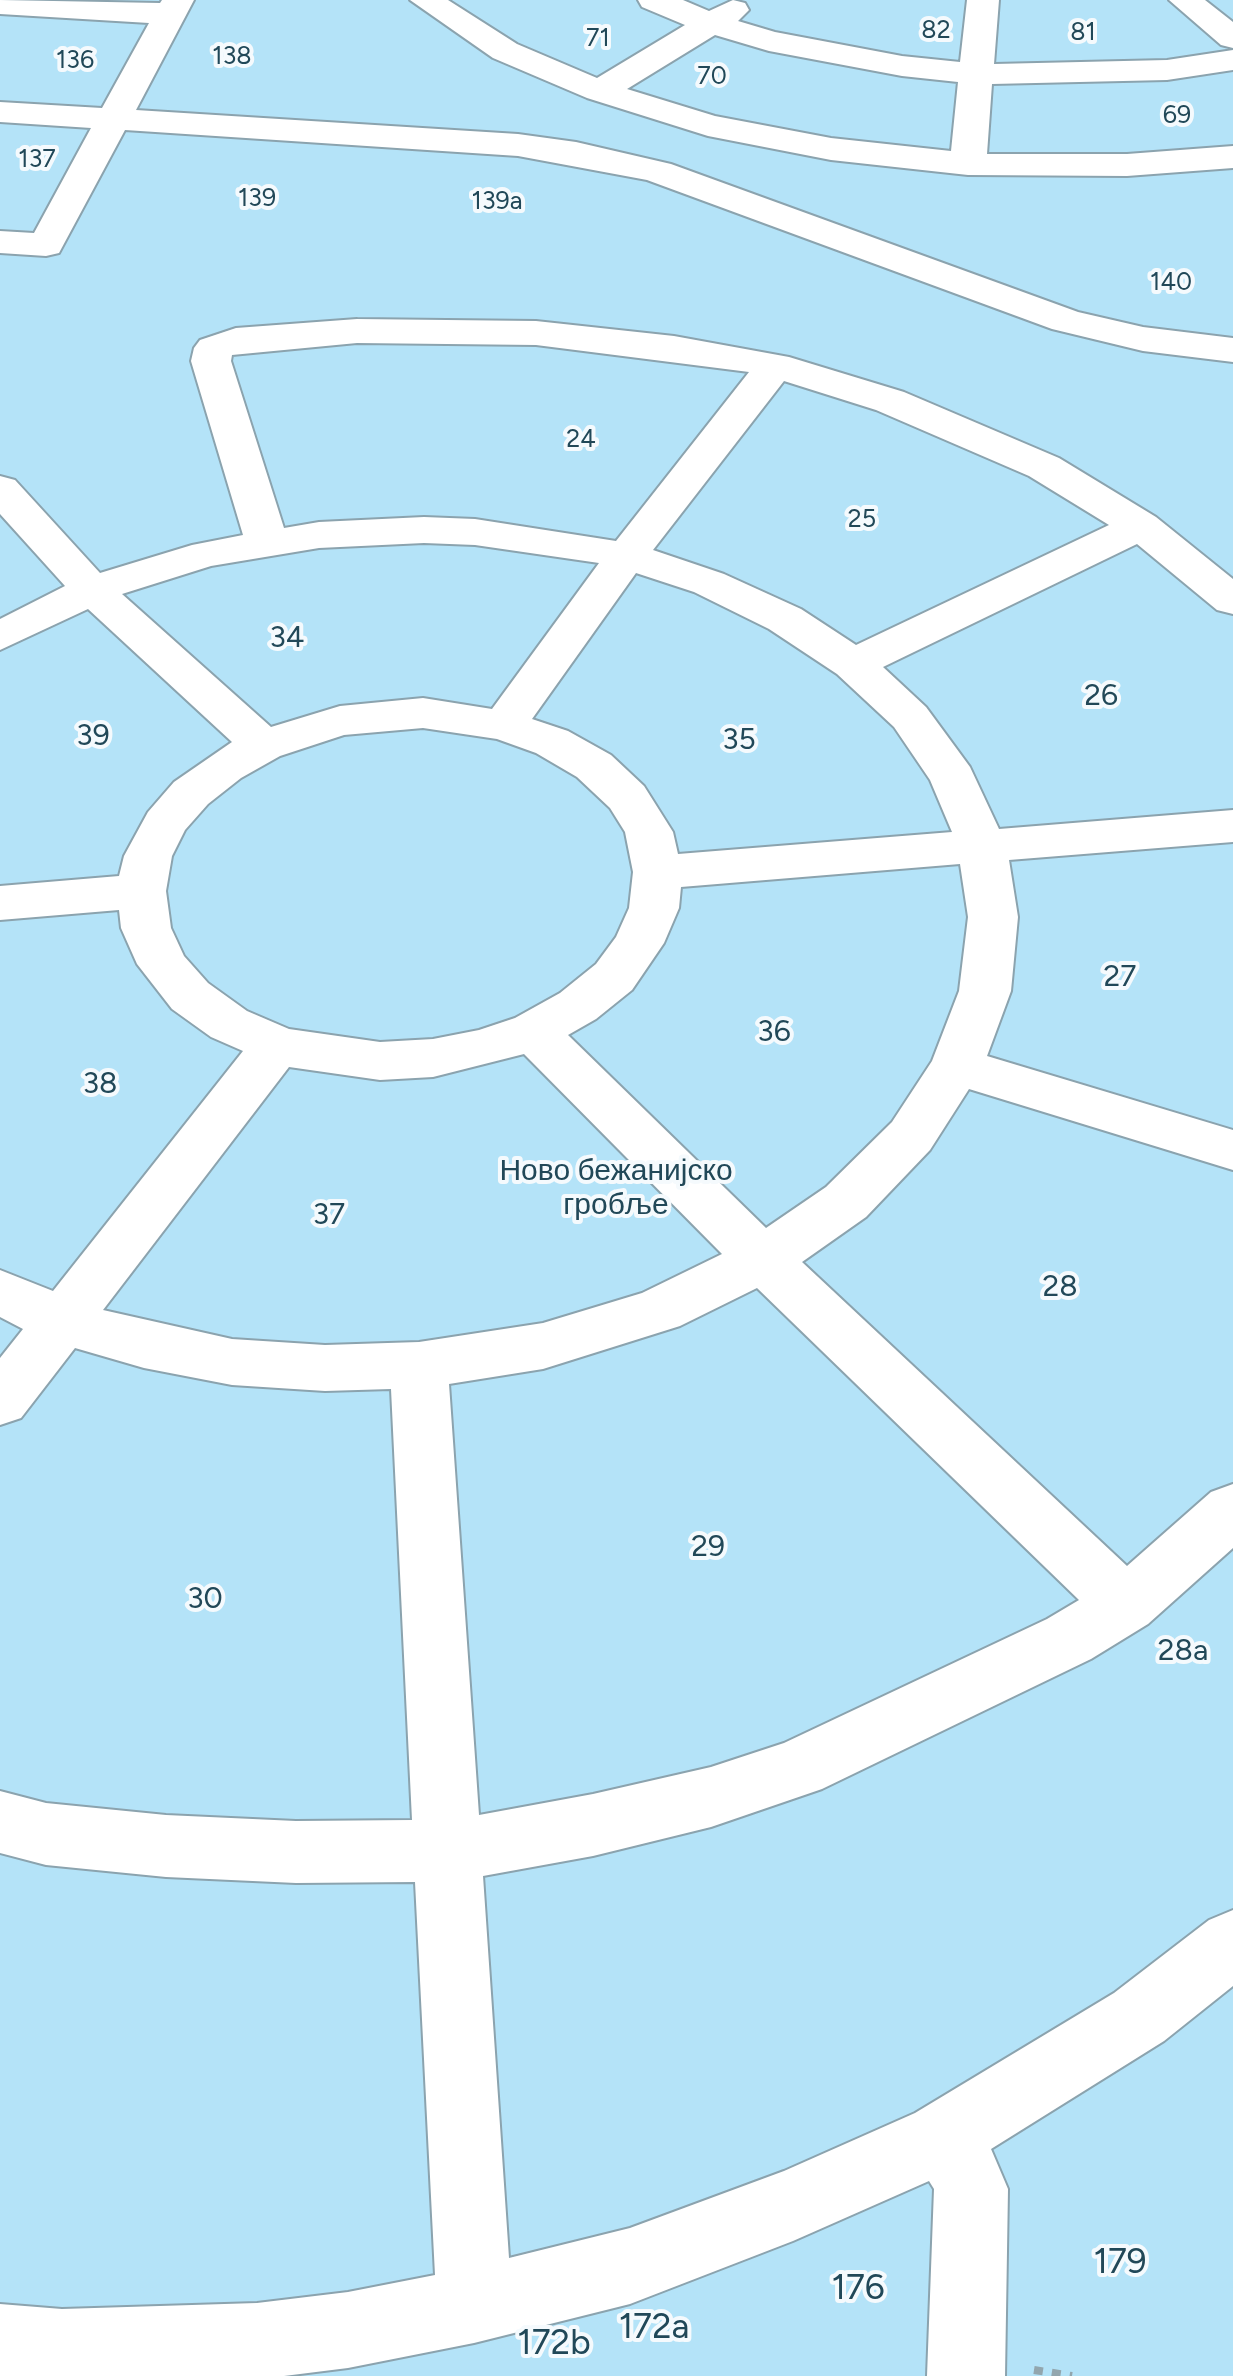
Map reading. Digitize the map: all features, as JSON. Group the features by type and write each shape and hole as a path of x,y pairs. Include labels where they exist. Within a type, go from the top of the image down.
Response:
{"lane":[{"path":"426,0 506,51 599,92 708,124 831,149 968,164 1128,166 1233,157"},
{"path":"654,0 710,23 834,55 976,74 1072,76 1167,70 1233,60"},
{"path":"599,92 748,0"},
{"path":"968,164 983,0"},
{"path":"1185,0 1233,38"},
{"path":"0,4 175,7 46,245 0,242"},
{"path":"0,112 518,145 612,160 658,172 1066,321 1142,339 1233,350"},
{"path":"268,542 211,361 214,348 222,343 357,331 505,332 630,342 775,365 890,402 972,433 1044,467 1141,526 1233,600"},
{"path":"504,725 626,556 775,365"},
{"path":"0,490 92,590 263,745"},
{"path":"852,664 1141,526"},
{"path":"0,636 92,590 178,562 319,535 424,530 527,537 626,556 709,583 785,619 852,664 910,718 953,778 982,846 993,917 985,991 958,1066 911,1136 846,1202 763,1260 660,1310 560,1341 419,1365 325,1368 232,1362 144,1345 62,1321 0,1292"},
{"path":"381,715 450,716 504,725 552,742 594,766 616,787 649,832 658,872 654,908 640,943 614,977 578,1006 533,1031 468,1051 380,1061 327,1056 277,1045 229,1024 181,986 162,964 146,928 142,891 148,856 165,823 212,776 263,745 314,727 381,715"},
{"path":"658,872 1233,826"},
{"path":"0,902 142,891"},
{"path":"533,1031 763,1260 1126,1605"},
{"path":"0,1401 277,1045"},
{"path":"958,1066 1233,1150"},
{"path":"419,1365 474,2305"},
{"path":"0,1822 46,1834 166,1846 296,1852 449,1850 594,1825 712,1796 799,1768 1069,1639 1126,1605 1233,1510"},
{"path":"0,2342 62,2347 257,2341 348,2330 474,2305 630,2266 793,2204 941,2138 1139,2017 1233,1944"},
{"path":"941,2138 960,2162 971,2188 966,2376"}],"green space":[{"name":"Ново бежанијско гробље","path":"0,0 1233,0 1233,2376 0,2376"}],"park label":[{"name":"82","path":"936,31"},
{"name":"81","path":"1083,33"},
{"name":"71","path":"598,39"},
{"name":"138","path":"232,57"},
{"name":"136","path":"75,61"},
{"name":"70","path":"712,77"},
{"name":"69","path":"1177,116"},
{"name":"137","path":"37,160"},
{"name":"139","path":"257,199"},
{"name":"139a","path":"497,202"},
{"name":"140","path":"1171,283"},
{"name":"24","path":"581,440"},
{"name":"25","path":"862,520"},
{"name":"34","path":"287,638"},
{"name":"26","path":"1101,696"},
{"name":"39","path":"93,736"},
{"name":"35","path":"739,740"},
{"name":"27","path":"1120,977"},
{"name":"36","path":"774,1032"},
{"name":"38","path":"100,1084"},
{"name":"37","path":"329,1215"},
{"name":"28","path":"1060,1287"},
{"name":"29","path":"708,1547"},
{"name":"30","path":"205,1599"},
{"name":"28a","path":"1183,1651"},
{"name":"179","path":"1120,2263"},
{"name":"176","path":"858,2289"},
{"name":"172a","path":"654,2328"},
{"name":"172b","path":"554,2344"}]}
